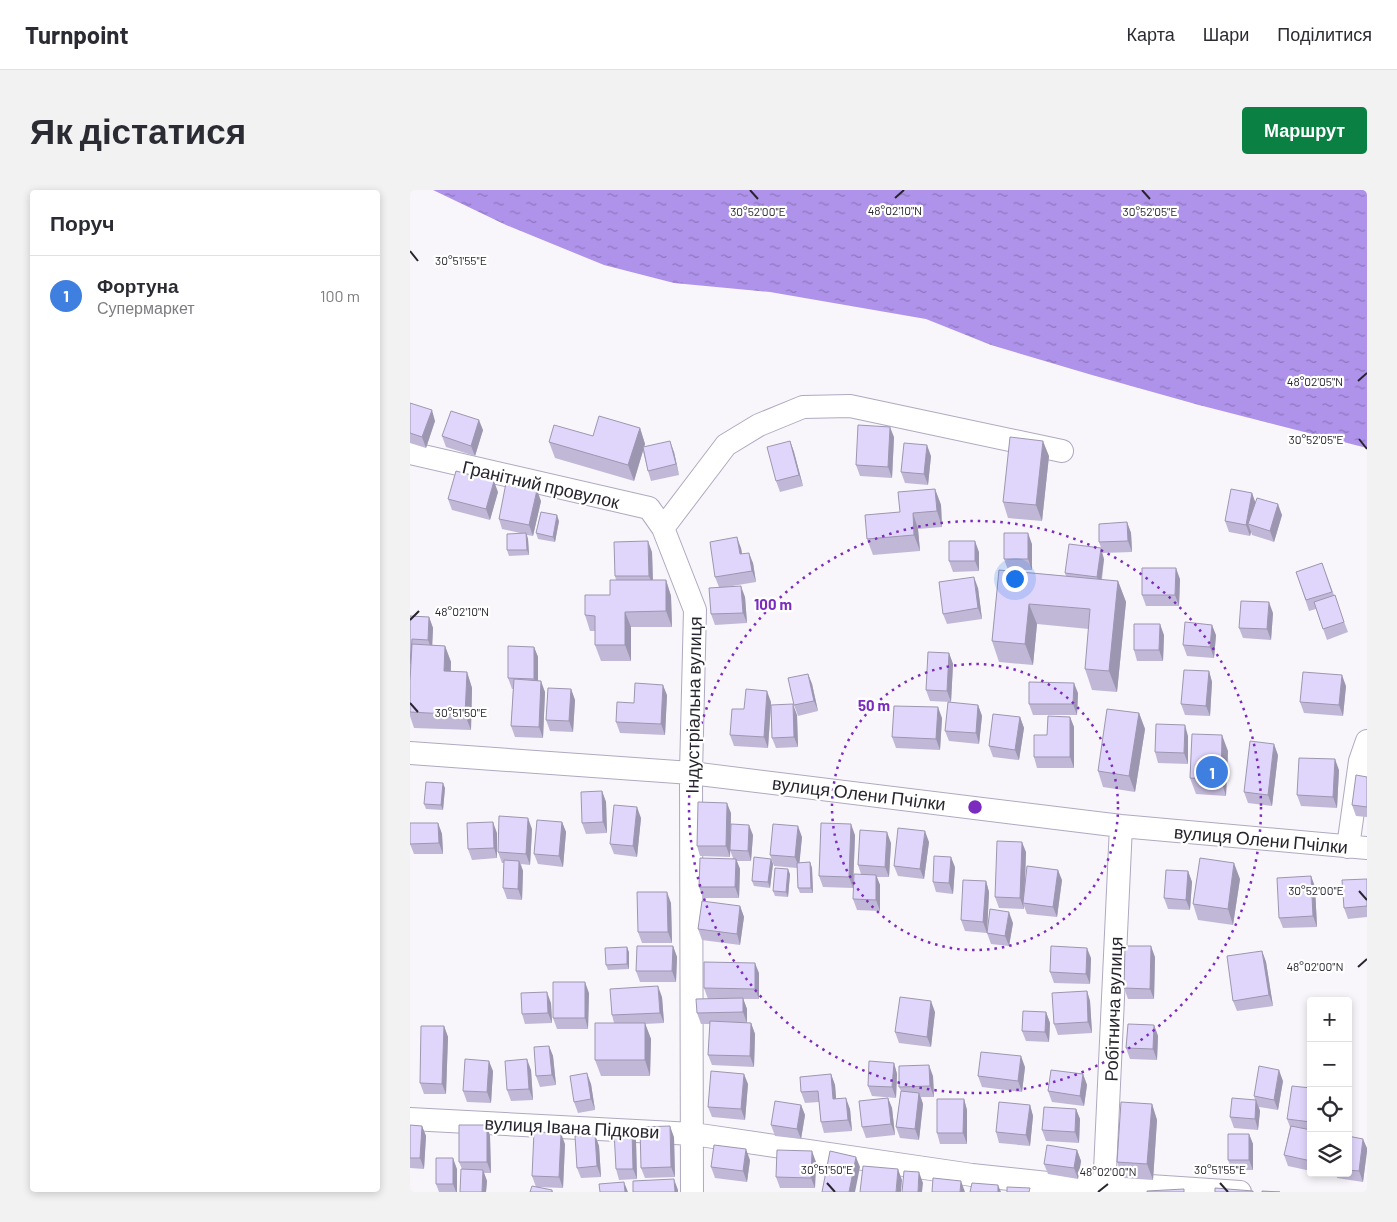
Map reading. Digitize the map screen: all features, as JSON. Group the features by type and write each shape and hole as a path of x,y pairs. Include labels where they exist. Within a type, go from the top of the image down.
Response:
{"street":[{"path":"663,528 726,445 759,425 803,407 850,406 1062,451"},
{"name":"Гранітний провулок","path":"410,453 649,508 663,528"},
{"name":"Індустріальна вулиця","path":"663,528 695,610 691,773 692,1192"},
{"path":"1358,848 1360,761 1367,741"},
{"name":"вулиця Олени Пчілки","path":"410,753 691,773 1121,826 1358,848"},
{"name":"Робітнича вулиця","path":"1105,1187 1121,826"},
{"name":"вулиця Івана Підкови","path":"410,1119 693,1134 972,1175 1085,1187 1240,1192"}],"water":[{"path":"433,190 1367,190 1367,448 1199,405 1092,375 991,345 926,319 770,292 674,283 604,265 506,225"}],"building":[{"path":"410,403 432,410 422,437 410,433"},
{"path":"451,411 479,420 471,446 442,436"},
{"path":"599,416 640,428 628,465 549,442 554,425 593,436"},
{"path":"858,425 890,427 888,467 856,465"},
{"path":"1010,437 1043,441 1036,505 1003,502"},
{"path":"670,441 676,464 648,471 643,447"},
{"path":"790,441 799,475 776,481 767,447"},
{"path":"904,443 927,445 924,474 901,472"},
{"path":"456,471 494,481 486,509 448,499"},
{"path":"506,483 537,490 529,525 499,519"},
{"path":"935,489 937,511 913,513 914,535 867,539 865,515 900,512 898,492"},
{"path":"1231,489 1252,493 1246,525 1225,521"},
{"path":"1257,498 1278,504 1270,531 1248,524"},
{"path":"541,512 557,515 553,537 536,533"},
{"path":"1127,522 1128,541 1099,542 1099,524"},
{"path":"526,533 527,550 507,550 507,534"},
{"path":"1004,533 1028,533 1028,559 1004,559"},
{"path":"737,537 740,554 749,553 752,571 715,577 710,542"},
{"path":"648,541 649,576 615,576 614,542"},
{"path":"949,541 975,541 975,561 949,561"},
{"path":"1069,544 1101,548 1097,577 1065,573"},
{"path":"1322,563 1332,592 1306,600 1296,572"},
{"path":"1142,568 1176,568 1175,595 1142,595"},
{"path":"999,570 1118,581 1109,671 1085,669 1090,609 1029,604 1025,644 992,641"},
{"path":"974,577 978,608 943,614 939,582"},
{"path":"610,580 666,580 666,611 625,612 625,645 595,645 595,616 585,615 585,595 610,595"},
{"path":"741,586 743,613 711,614 709,588"},
{"path":"1335,595 1344,622 1323,629 1314,602"},
{"path":"1241,601 1269,602 1267,629 1239,628"},
{"path":"410,616 429,617 428,640 412,639 410,664"},
{"path":"1185,622 1212,625 1210,647 1183,645"},
{"path":"1134,624 1160,624 1159,650 1134,650"},
{"path":"412,644 445,646 444,671 467,672 465,715 410,712"},
{"path":"508,646 534,647 534,679 508,678"},
{"path":"928,652 949,653 947,691 926,690"},
{"path":"1184,670 1209,671 1206,706 1181,704"},
{"path":"1303,672 1342,675 1339,705 1300,702"},
{"path":"808,674 814,701 794,705 788,678"},
{"path":"514,679 541,681 539,727 511,726"},
{"path":"1029,682 1074,683 1073,704 1029,704"},
{"path":"635,683 663,685 661,724 616,722 617,702 634,703"},
{"path":"548,688 571,689 569,721 546,720"},
{"path":"746,689 767,691 764,737 730,735 732,709 744,709"},
{"path":"948,702 978,705 976,733 945,731"},
{"path":"793,704 794,737 772,738 771,705"},
{"path":"894,706 938,707 936,739 892,737"},
{"path":"1107,709 1139,713 1129,776 1098,771"},
{"path":"993,714 1020,717 1015,750 989,746"},
{"path":"1048,716 1070,717 1070,757 1034,757 1034,735 1047,735"},
{"path":"1156,724 1185,725 1184,753 1155,752"},
{"path":"1192,734 1222,735 1221,780 1190,778"},
{"path":"1250,741 1274,744 1268,795 1244,792"},
{"path":"1299,758 1335,759 1333,797 1297,795"},
{"path":"1356,775 1367,777 1367,807 1352,805"},
{"path":"426,782 443,783 441,805 424,804"},
{"path":"602,791 603,822 582,823 581,792"},
{"path":"698,802 727,803 726,846 697,846"},
{"path":"614,805 637,807 633,846 610,844"},
{"path":"499,816 528,818 526,854 498,852"},
{"path":"537,820 562,822 559,856 534,854"},
{"path":"493,822 494,848 468,849 467,823"},
{"path":"410,823 438,823 439,843 410,844"},
{"path":"821,823 851,824 849,877 819,876"},
{"path":"731,824 749,825 748,851 730,850"},
{"path":"773,824 798,826 795,857 770,855"},
{"path":"898,828 925,831 920,869 894,866"},
{"path":"860,830 887,832 885,867 858,865"},
{"path":"997,841 1022,842 1020,898 995,897"},
{"path":"934,856 951,857 949,883 933,882"},
{"path":"754,857 771,859 768,882 752,881"},
{"path":"700,858 736,859 735,887 699,887"},
{"path":"1200,858 1234,863 1228,909 1193,904"},
{"path":"504,860 519,861 518,889 503,888"},
{"path":"810,862 811,888 798,888 797,863"},
{"path":"1027,866 1058,870 1053,907 1023,903"},
{"path":"775,868 788,869 786,892 773,891"},
{"path":"1166,870 1188,871 1186,900 1164,898"},
{"path":"854,874 876,875 876,900 853,899"},
{"path":"1311,876 1313,916 1279,918 1277,878"},
{"path":"1367,879 1367,906 1344,908 1342,880"},
{"path":"963,880 986,881 983,922 961,920"},
{"path":"637,892 667,892 668,932 638,932"},
{"path":"702,901 740,906 737,934 698,929"},
{"path":"990,909 1009,912 1005,936 987,933"},
{"path":"637,946 673,946 672,971 636,971"},
{"path":"1051,946 1087,948 1086,974 1050,972"},
{"path":"1125,946 1151,946 1150,989 1124,988"},
{"path":"627,947 627,964 606,965 605,948"},
{"path":"1262,951 1269,995 1233,1001 1227,956"},
{"path":"704,962 755,963 755,989 704,988"},
{"path":"553,982 585,982 585,1018 553,1018"},
{"path":"658,986 660,1013 612,1015 610,989"},
{"path":"1087,991 1088,1022 1054,1024 1052,993"},
{"path":"547,992 548,1013 522,1014 521,993"},
{"path":"900,997 931,1001 927,1037 895,1032"},
{"path":"743,998 743,1012 697,1013 696,999"},
{"path":"1023,1011 1046,1012 1045,1032 1022,1031"},
{"path":"710,1021 751,1023 750,1056 708,1055"},
{"path":"595,1023 645,1023 645,1060 595,1060"},
{"path":"1128,1024 1154,1025 1153,1049 1126,1048"},
{"path":"421,1026 444,1026 442,1084 420,1083"},
{"path":"549,1046 552,1075 536,1076 534,1047"},
{"path":"981,1052 1021,1056 1018,1081 978,1076"},
{"path":"465,1059 489,1061 487,1092 463,1091"},
{"path":"527,1059 529,1089 507,1090 505,1061"},
{"path":"869,1061 894,1063 892,1087 868,1086"},
{"path":"929,1065 930,1086 899,1087 899,1066"},
{"path":"1259,1066 1279,1070 1274,1100 1254,1096"},
{"path":"1051,1070 1083,1074 1080,1096 1048,1091"},
{"path":"711,1071 744,1074 741,1109 708,1107"},
{"path":"587,1073 591,1099 574,1102 570,1076"},
{"path":"831,1074 833,1099 846,1098 848,1120 821,1122 818,1091 801,1092 800,1077"},
{"path":"1292,1086 1307,1088 1307,1122 1287,1119"},
{"path":"901,1091 919,1093 915,1129 896,1127"},
{"path":"888,1098 891,1124 862,1127 859,1101"},
{"path":"1232,1098 1256,1100 1255,1119 1230,1117"},
{"path":"937,1099 964,1099 963,1133 937,1133"},
{"path":"775,1101 801,1105 797,1129 771,1125"},
{"path":"999,1102 1030,1105 1026,1135 996,1132"},
{"path":"1121,1102 1152,1104 1147,1164 1117,1162"},
{"path":"1044,1107 1076,1109 1075,1132 1042,1130"},
{"path":"410,1125 422,1126 420,1158 410,1158"},
{"path":"459,1125 487,1125 487,1162 459,1162"},
{"path":"670,1126 671,1167 641,1168 640,1127"},
{"path":"1291,1126 1307,1129 1307,1160 1284,1155"},
{"path":"632,1130 633,1169 616,1169 614,1131"},
{"path":"534,1132 561,1133 559,1177 532,1176"},
{"path":"1228,1134 1249,1134 1249,1160 1228,1160"},
{"path":"595,1135 597,1166 577,1168 575,1136"},
{"path":"1352,1137 1363,1139 1359,1171 1352,1170"},
{"path":"714,1145 746,1149 743,1171 711,1167"},
{"path":"1047,1145 1077,1150 1074,1168 1044,1164"},
{"path":"777,1150 812,1151 811,1178 776,1177"},
{"path":"830,1151 856,1157 849,1192 822,1192"},
{"path":"436,1158 453,1158 453,1184 436,1184"},
{"path":"863,1166 898,1169 896,1192 860,1192"},
{"path":"461,1169 483,1170 482,1192 460,1192"},
{"path":"904,1171 919,1172 918,1192 902,1192"},
{"path":"933,1178 961,1181 960,1192 932,1192"},
{"path":"674,1179 675,1192 633,1192 633,1181"},
{"path":"624,1182 625,1192 600,1192 599,1184"},
{"path":"972,1183 998,1185 998,1192 970,1192"},
{"path":"532,1186 552,1190 552,1192 530,1192"},
{"path":"1007,1187 1030,1188 1029,1192 1007,1192"},
{"path":"1215,1188 1253,1191 1253,1192 1215,1192"},
{"path":"1184,1189 1184,1192 1147,1192 1147,1191"}],"place":[{"name":"Фортуна","path":"1212,772"}]}
